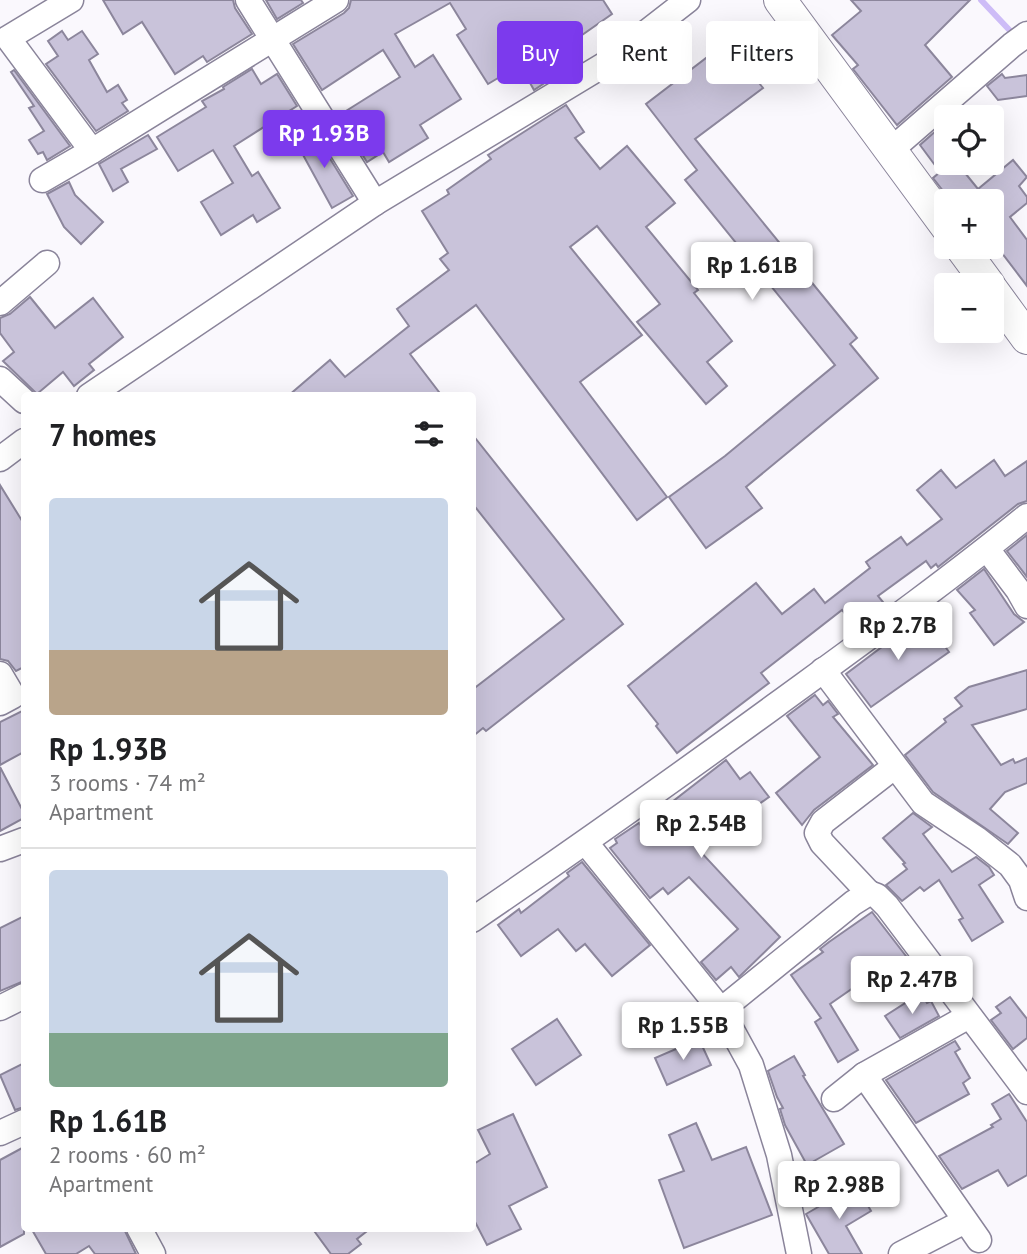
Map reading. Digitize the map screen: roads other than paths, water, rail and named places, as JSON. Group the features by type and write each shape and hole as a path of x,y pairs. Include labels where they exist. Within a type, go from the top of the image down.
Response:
{"main road":[{"path":"780,0 934,209"},
{"path":"1004,306 1027,338"}],"street":[{"path":"71,0 8,38 92,151"},
{"path":"248,0 375,203"},
{"path":"42,180 337,0"},
{"path":"95,392 375,203 607,63 688,0"},
{"path":"891,150 1022,38"},
{"path":"0,303 47,263"},
{"path":"0,379 21,398"},
{"path":"0,459 21,443"},
{"path":"476,917 586,843 987,549 1027,516"},
{"path":"987,549 1027,606"},
{"path":"823,670 923,803 1010,865 1021,880 1027,898"},
{"path":"0,674 13,696 0,703"},
{"path":"894,767 823,822 817,833 822,843 869,892 887,906 1027,1092"},
{"path":"0,849 21,841"},
{"path":"586,843 720,1010 751,1065 779,1155 799,1254"},
{"path":"720,1010 869,892"},
{"path":"0,1008 21,998"},
{"path":"834,1099 864,1075 969,1016"},
{"path":"864,1075 972,1231 901,1254"},
{"path":"0,1133 21,1123"},
{"path":"141,1232 153,1254"}],"waterway":[{"path":"981,0 1015,36"}]}
